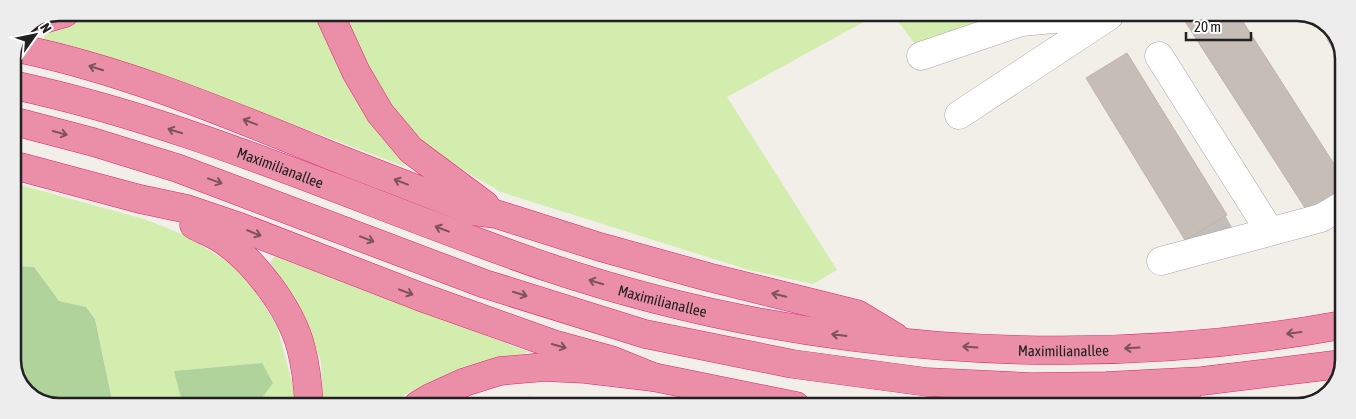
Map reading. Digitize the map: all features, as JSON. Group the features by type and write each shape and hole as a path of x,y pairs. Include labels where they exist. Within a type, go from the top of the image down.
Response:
{"highway":[{"path":"332,21 356,72 380,113 411,150 496,214"},
{"path":"23,49 54,55 145,82 472,211 496,214 600,247 708,277 857,314 905,343"},
{"name":"Maximilianallee","path":"21,87 98,107 252,156 464,238 551,268 645,297 804,331 905,343 1061,351 1158,347 1288,334 1335,326"},
{"path":"21,123 93,142 178,168 485,284 644,334 793,364 927,382 1031,386 1106,386 1202,381 1334,365"},
{"path":"21,167 140,199 187,209 431,301 553,344 611,360 653,376"},
{"path":"140,199 218,237 256,268 283,306 301,346 308,378 309,398"},
{"path":"430,398 465,382 500,372 544,367 653,376 758,398"},
{"path":"1173,398 1202,381"}],"lane":[{"path":"921,56 1022,22 1032,21"},
{"path":"959,115 1101,21"},
{"path":"1159,56 1269,230"},
{"path":"1161,261 1269,230 1321,218 1335,210"}],"green space":[{"path":"65,21 320,21 379,134 406,167 124,61 45,43 43,30"},
{"path":"347,21 865,21 727,97 837,270 813,284 749,270 501,192 430,151 381,95"},
{"path":"898,21 987,21 916,46"},
{"path":"21,185 144,219 187,236 242,271 277,326 295,394 294,398 262,398 273,383 261,363 175,371 181,398 112,398 95,318 86,307 59,301 34,267 21,266"},
{"path":"275,256 529,352 462,367 400,398 323,398 321,362 305,319 270,262"},
{"path":"21,266 34,267 59,301 86,307 95,319 112,398 59,398 44,395 34,388 24,375 21,363"},
{"path":"262,363 273,383 262,398 181,398 174,371"},
{"path":"531,396 536,398 520,398"}],"building":[{"path":"1185,21 1242,21 1335,166 1335,193 1307,211"},
{"path":"1327,39 1330,40 1333,50"},
{"path":"1127,53 1227,215 1185,240 1086,78"}]}
